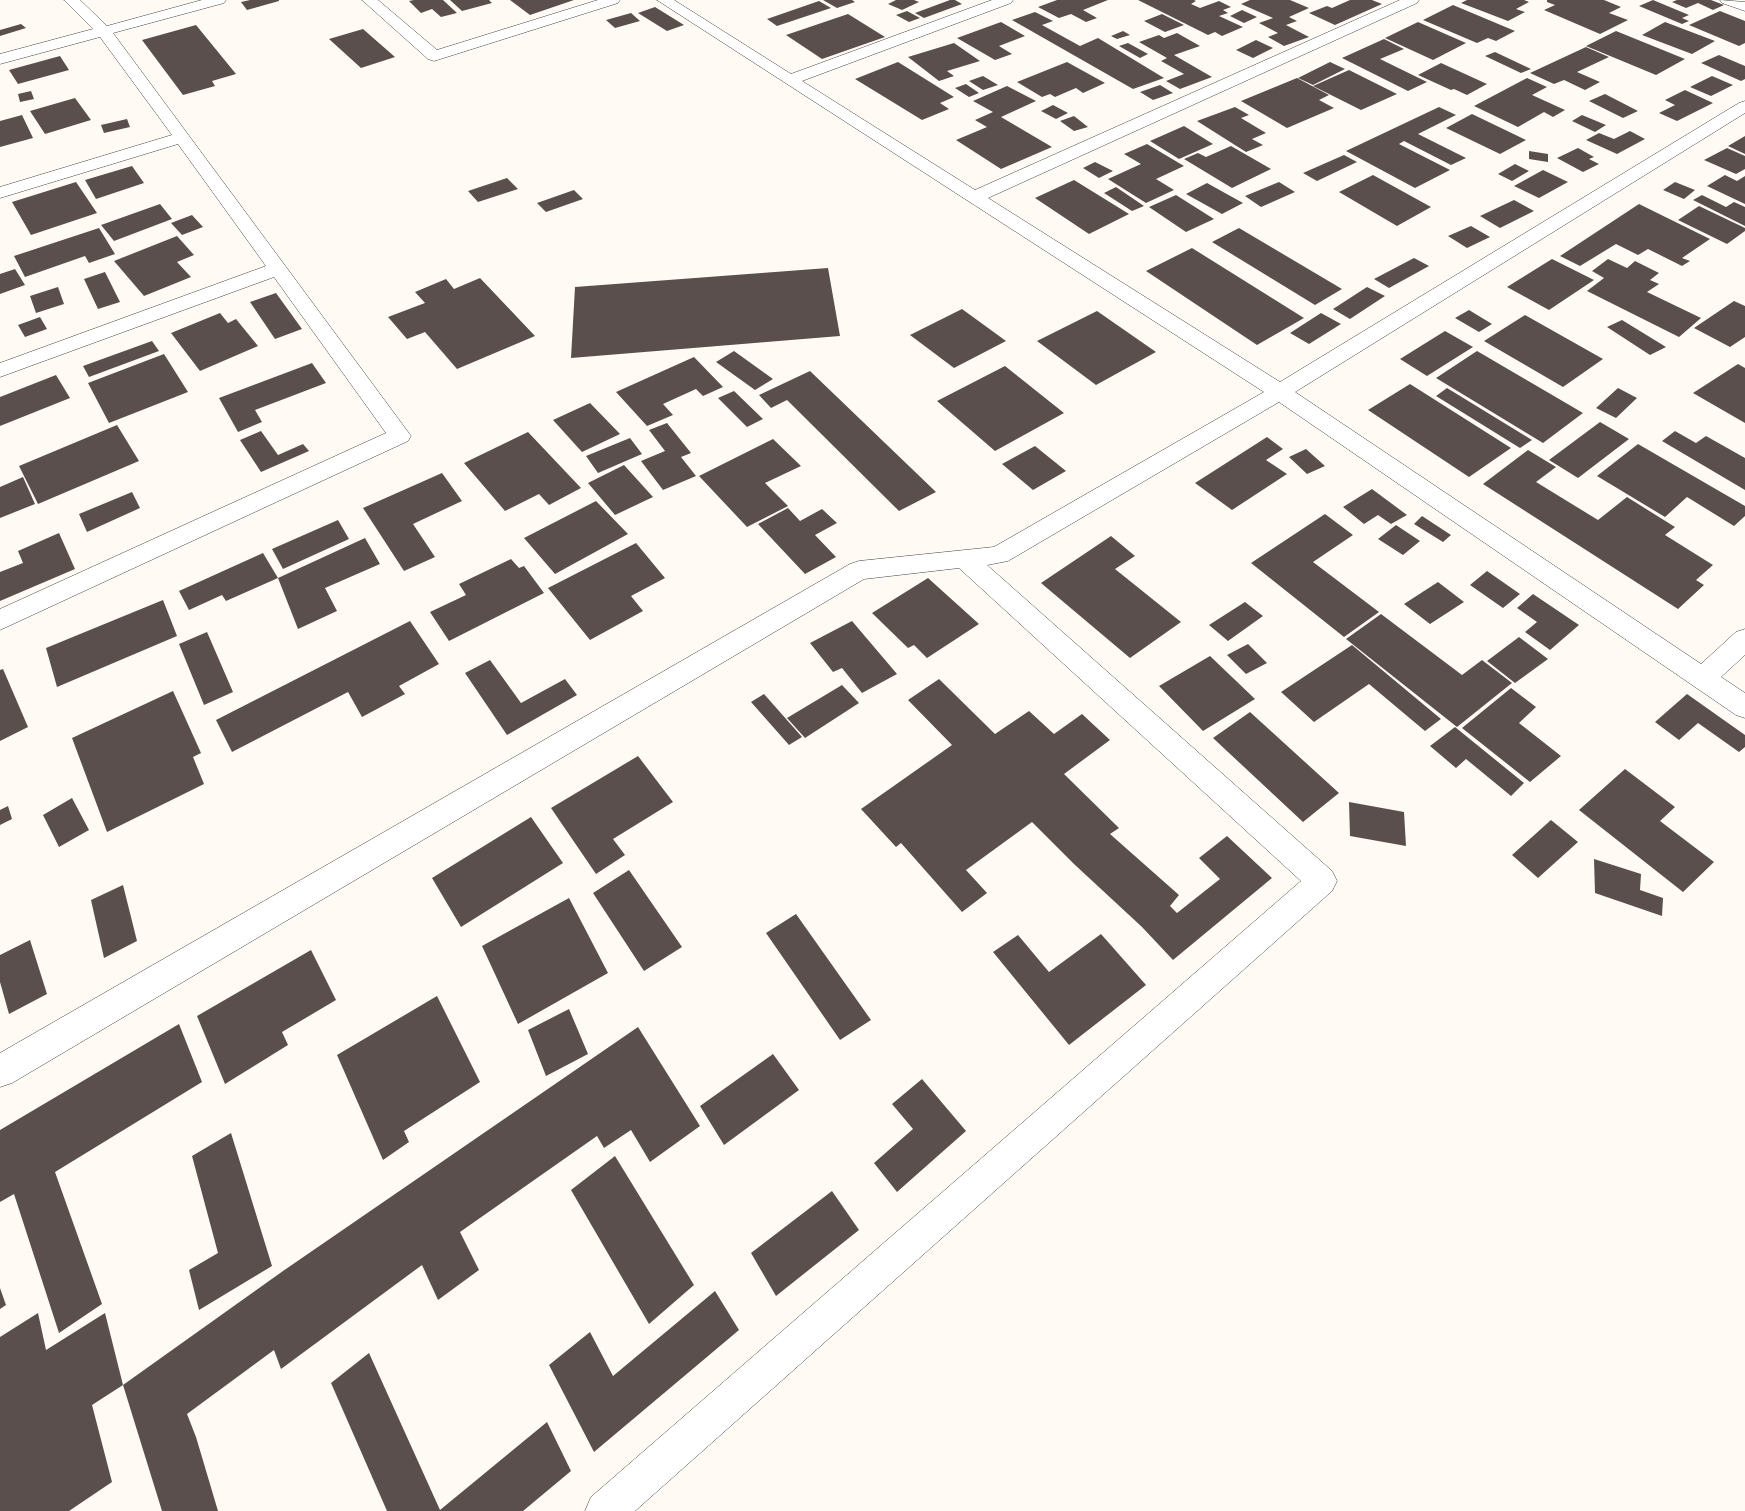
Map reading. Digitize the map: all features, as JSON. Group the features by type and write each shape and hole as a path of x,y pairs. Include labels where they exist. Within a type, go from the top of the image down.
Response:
{"street":[{"path":"0,620 400,436 104,31 71,0"},
{"path":"0,59 219,0"},
{"path":"369,0 434,56 613,0"},
{"path":"664,0 1280,392 1745,707"},
{"path":"790,80 1006,0"},
{"path":"975,198 1412,0"},
{"path":"1727,0 1745,7"},
{"path":"0,1071 859,570 999,555 1280,392 1745,106"},
{"path":"0,193 181,138"},
{"path":"0,370 277,269"},
{"path":"605,1511 1322,880 964,559"},
{"path":"1703,678 1745,639"}],"building":[{"path":"250,0 279,1 247,10 241,2"},
{"path":"443,0 457,13 441,17 432,9 421,13 409,1"},
{"path":"450,0 489,0 492,3 462,11"},
{"path":"510,0 574,0 530,15"},
{"path":"823,0 852,0 855,2 837,8"},
{"path":"896,0 914,0 919,2 902,10 888,4"},
{"path":"950,0 955,0 962,4 924,18 915,13"},
{"path":"1057,0 1108,0 1083,10 1097,18 1086,22 1071,14 1059,18 1038,7"},
{"path":"1138,0 1194,0 1196,1 1191,4 1200,8 1219,1 1231,7 1223,10 1228,13 1219,16 1243,27 1222,36 1215,32 1208,35"},
{"path":"1250,0 1290,0 1309,8 1289,17 1297,21 1286,25 1309,37 1284,46 1268,37 1278,33 1259,23 1273,18 1241,4"},
{"path":"1350,0 1372,0 1382,4 1335,25 1309,13 1327,6 1332,8"},
{"path":"1467,0 1524,0 1529,2 1516,9 1525,12 1508,21 1461,3"},
{"path":"1547,0 1604,0 1621,7 1609,13 1628,20 1600,34 1544,10 1555,5 1547,2"},
{"path":"1653,0 1689,15 1682,18 1689,21 1682,24 1639,6"},
{"path":"1677,0 1711,0 1724,5 1713,10 1698,3 1686,8 1672,2"},
{"path":"819,1 831,8 777,26 767,19"},
{"path":"1453,5 1515,31 1496,41 1488,38 1477,43 1423,20"},
{"path":"655,7 684,25 667,31 638,13"},
{"path":"1242,10 1257,17 1244,23 1230,16"},
{"path":"907,11 920,18 909,22 896,15"},
{"path":"1720,11 1745,21 1745,43 1739,46 1689,25"},
{"path":"1035,12 1053,21 1042,25 1080,46 1098,38 1164,78 1133,89 1012,20"},
{"path":"631,13 640,21 615,28 606,20"},
{"path":"848,14 885,37 822,59 786,35"},
{"path":"1162,14 1184,25 1165,32 1144,21"},
{"path":"1001,22 1025,36 999,46 1012,54 995,60 957,38"},
{"path":"1418,22 1466,43 1433,60 1385,38"},
{"path":"1665,22 1715,41 1692,54 1642,35"},
{"path":"21,24 26,28 0,36 0,30"},
{"path":"196,25 236,74 212,81 215,86 183,95 142,40"},
{"path":"363,29 395,57 361,68 329,39"},
{"path":"1123,31 1130,35 1117,39 1111,36"},
{"path":"1616,31 1685,59 1656,75 1586,46"},
{"path":"1177,33 1200,46 1174,55 1212,77 1180,89 1166,81 1184,74 1161,61 1167,58 1139,42 1159,35 1164,38"},
{"path":"1384,39 1404,49 1380,59 1427,82 1408,91 1342,58"},
{"path":"1256,40 1273,48 1253,58 1236,50"},
{"path":"954,43 980,61 947,71 954,76 939,81 908,57"},
{"path":"1128,43 1148,54 1140,58 1119,46"},
{"path":"1586,47 1609,57 1577,72 1600,82 1585,90 1564,80 1554,84 1530,73"},
{"path":"1495,52 1531,69 1521,73 1485,56"},
{"path":"1719,55 1745,66 1745,79 1741,81 1701,63"},
{"path":"60,56 69,70 18,84 9,70"},
{"path":"898,62 954,97 940,103 949,109 922,120 855,79"},
{"path":"1067,62 1105,83 1083,93 1076,88 1055,97 1050,94 1042,97 1017,82"},
{"path":"1330,62 1345,69 1313,85 1298,78"},
{"path":"1441,63 1487,84 1467,95 1418,75"},
{"path":"1349,70 1397,94 1361,110 1313,86"},
{"path":"983,76 998,85 983,90 969,81"},
{"path":"1712,76 1733,85 1711,96 1690,87"},
{"path":"1297,78 1329,95 1319,100 1334,108 1287,128 1241,101"},
{"path":"1527,78 1547,87 1532,95 1565,110 1553,117 1544,112 1518,127 1474,106"},
{"path":"966,84 979,93 969,97 955,88"},
{"path":"1160,85 1173,93 1153,100 1140,92"},
{"path":"1007,86 1036,101 1001,117 1052,147 1001,169 956,140 987,127 975,120 993,112 973,101"},
{"path":"1685,90 1713,103 1677,121 1659,113 1675,105 1665,100"},
{"path":"31,91 34,99 20,102 18,94"},
{"path":"1605,94 1638,111 1623,118 1589,101"},
{"path":"75,98 91,120 45,134 30,111"},
{"path":"1053,105 1068,113 1056,119 1041,111"},
{"path":"1235,107 1249,115 1241,118 1266,133 1252,139 1263,145 1246,152 1197,121"},
{"path":"1439,107 1456,115 1418,134 1466,158 1451,165 1404,141 1399,144 1450,170 1415,188 1346,151"},
{"path":"1472,114 1526,140 1500,154 1446,128"},
{"path":"22,115 33,138 0,147 0,121"},
{"path":"1582,115 1606,125 1595,132 1572,121"},
{"path":"1074,116 1088,127 1074,131 1060,121"},
{"path":"127,119 130,127 104,133 101,125"},
{"path":"1184,126 1213,144 1179,159 1150,141"},
{"path":"1630,131 1645,139 1617,154 1586,140 1599,133 1614,139"},
{"path":"1745,136 1745,154 1728,146"},
{"path":"1147,144 1184,166 1156,179 1174,190 1146,203 1108,179 1141,164 1124,154"},
{"path":"1231,146 1271,169 1232,188 1184,159 1198,153 1206,157"},
{"path":"1578,148 1594,157 1589,159 1599,164 1583,172 1557,158"},
{"path":"1727,148 1745,156 1745,169 1736,174 1704,160"},
{"path":"1529,151 1548,154 1548,162 1529,159"},
{"path":"1344,155 1357,162 1317,181 1303,173"},
{"path":"1095,162 1113,171 1099,178 1083,168"},
{"path":"1515,164 1529,171 1512,181 1498,174"},
{"path":"132,166 144,183 96,199 85,180"},
{"path":"1543,170 1568,182 1539,198 1514,186"},
{"path":"1373,175 1431,207 1397,226 1339,192"},
{"path":"1725,175 1737,181 1745,176 1745,204 1707,186"},
{"path":"507,178 518,189 478,202 468,191"},
{"path":"1074,180 1129,214 1089,234 1035,198"},
{"path":"76,182 97,213 31,235 12,202"},
{"path":"1279,182 1295,192 1261,207 1245,196"},
{"path":"1675,182 1695,190 1684,199 1663,190"},
{"path":"1207,183 1243,203 1222,214 1186,194"},
{"path":"1116,187 1144,206 1132,211 1104,193"},
{"path":"574,190 583,199 546,212 537,203"},
{"path":"1176,195 1214,219 1186,232 1149,207"},
{"path":"1702,195 1726,207 1734,202 1745,207 1745,226 1693,200"},
{"path":"1514,200 1534,211 1500,228 1480,216"},
{"path":"160,204 172,219 114,241 101,225"},
{"path":"1639,204 1710,239 1682,258 1690,261 1682,266 1648,249 1638,255 1616,244 1580,266 1560,256"},
{"path":"1699,206 1745,228 1745,231 1727,244 1678,220"},
{"path":"192,215 203,227 182,235 171,223"},
{"path":"1471,226 1490,237 1467,248 1448,236"},
{"path":"99,228 115,254 89,263 85,256 25,277 14,256"},
{"path":"1239,228 1342,289 1315,305 1212,242"},
{"path":"177,236 194,255 177,262 191,277 144,296 114,261"},
{"path":"1192,248 1304,318 1257,345 1146,271"},
{"path":"1414,258 1429,266 1389,288 1374,279"},
{"path":"1552,259 1594,280 1549,310 1507,287"},
{"path":"1608,259 1627,268 1635,261 1659,273 1650,280 1659,284 1647,292 1701,318 1679,337 1587,291 1604,278 1592,271"},
{"path":"828,268 840,336 571,358 575,287"},
{"path":"15,269 25,285 0,294 0,274"},
{"path":"105,272 120,302 98,309 84,279"},
{"path":"480,278 535,336 457,369 425,332 407,339 388,317 425,303 415,292 446,279 454,289"},
{"path":"58,287 64,304 36,313 30,296"},
{"path":"1367,287 1385,296 1350,319 1333,309"},
{"path":"276,293 302,329 275,339 250,302"},
{"path":"1734,301 1745,306 1745,337 1730,347 1694,328"},
{"path":"962,309 1006,341 954,368 910,335"},
{"path":"1469,310 1492,324 1479,332 1455,318"},
{"path":"1097,311 1156,352 1096,385 1037,341"},
{"path":"220,313 228,323 236,319 258,346 200,371 171,333"},
{"path":"1321,313 1341,324 1309,344 1290,333"},
{"path":"1525,315 1603,359 1563,387 1484,341"},
{"path":"40,317 47,329 25,337 18,325"},
{"path":"1622,320 1666,347 1650,355 1607,327"},
{"path":"1445,331 1473,347 1427,376 1400,359"},
{"path":"152,341 159,351 89,377 83,366"},
{"path":"734,351 773,379 755,390 716,362"},
{"path":"1477,351 1583,413 1543,443 1436,378"},
{"path":"164,354 188,392 109,423 88,383"},
{"path":"694,357 723,387 703,396 696,389 663,404 673,415 647,426 616,392"},
{"path":"312,363 326,383 255,410 262,422 238,432 219,398"},
{"path":"1738,364 1745,368 1745,423 1693,393"},
{"path":"1005,366 1064,413 995,451 937,401"},
{"path":"810,371 936,492 899,511 787,400 771,408 759,395"},
{"path":"56,375 70,398 0,426 0,397"},
{"path":"1410,384 1511,448 1469,477 1368,410"},
{"path":"1447,388 1532,440 1520,448 1436,396"},
{"path":"1618,388 1637,398 1616,418 1596,408"},
{"path":"734,391 763,419 747,427 718,398"},
{"path":"590,403 620,434 582,452 553,420"},
{"path":"1600,422 1629,439 1578,478 1549,460"},
{"path":"667,423 691,453 681,457 696,476 663,490 641,461 665,451 649,430"},
{"path":"117,425 139,461 38,504 19,466"},
{"path":"261,431 278,455 303,444 309,451 261,472 240,440"},
{"path":"1675,431 1696,443 1706,436 1745,458 1745,490 1662,441"},
{"path":"528,432 581,488 549,505 539,494 505,511 464,463"},
{"path":"1267,437 1283,449 1266,460 1287,474 1232,510 1195,483"},
{"path":"630,438 642,454 598,473 586,456"},
{"path":"773,439 801,466 765,483 788,506 747,527 699,476"},
{"path":"1638,444 1745,506 1745,516 1734,526 1687,497 1665,517 1597,476"},
{"path":"1035,446 1066,471 1033,490 1002,464"},
{"path":"1306,449 1325,466 1307,474 1289,457"},
{"path":"1528,450 1556,467 1536,482 1598,520 1627,497 1675,527 1665,535 1713,565 1696,580 1704,585 1678,609 1483,484"},
{"path":"624,465 653,497 615,515 588,483"},
{"path":"442,473 462,501 413,524 435,557 404,571 363,508"},
{"path":"23,477 35,504 0,518 0,487"},
{"path":"1372,489 1407,515 1391,524 1378,515 1364,524 1343,507"},
{"path":"132,492 140,508 87,532 79,514"},
{"path":"596,501 628,534 555,574 524,538"},
{"path":"788,508 800,521 822,509 837,523 815,535 836,557 805,574 758,524"},
{"path":"1325,514 1353,535 1313,562 1379,612 1344,637 1251,563"},
{"path":"1422,516 1451,535 1443,542 1414,524"},
{"path":"338,520 349,539 283,569 272,549"},
{"path":"1396,525 1420,541 1403,555 1378,539"},
{"path":"59,533 75,569 0,601 0,572 23,563 18,551"},
{"path":"1111,536 1135,556 1115,569 1181,622 1130,658 1041,583"},
{"path":"365,538 380,564 325,588 337,611 298,629 278,578"},
{"path":"636,543 665,578 631,596 643,611 590,640 548,588"},
{"path":"263,553 278,578 226,601 222,595 189,610 179,591"},
{"path":"511,559 519,568 524,566 544,593 449,641 430,612 466,595 459,584"},
{"path":"1487,571 1520,594 1503,608 1470,585"},
{"path":"928,578 979,624 927,658 914,645 908,648 872,613"},
{"path":"1438,582 1464,602 1430,624 1404,604"},
{"path":"1533,594 1579,625 1550,650 1525,632 1537,622 1517,608"},
{"path":"163,600 177,636 57,687 46,648"},
{"path":"1245,602 1263,616 1228,641 1209,625"},
{"path":"1381,614 1462,675 1482,660 1512,683 1457,727 1346,639"},
{"path":"410,621 439,664 399,686 405,694 362,717 348,692 232,752 216,720"},
{"path":"852,621 897,674 862,693 842,668 833,672 810,643"},
{"path":"207,632 233,692 204,705 179,644"},
{"path":"1519,637 1548,659 1515,683 1487,661"},
{"path":"1248,644 1267,663 1246,674 1227,655"},
{"path":"1352,645 1441,719 1425,731 1369,684 1314,722 1281,692"},
{"path":"1210,656 1255,699 1203,731 1159,686"},
{"path":"490,660 521,703 565,679 577,695 507,735 465,673"},
{"path":"3,669 28,727 0,741 0,670"},
{"path":"939,679 995,734 1029,711 1054,734 1082,714 1110,740 1064,774 1119,828 1110,834 1179,895 1170,906 1177,913 1220,879 1199,858 1227,836 1272,878 1173,960 1142,927 1032,822 966,870 987,893 962,912 901,843 896,847 861,809 952,745 908,700"},
{"path":"842,685 859,703 805,738 787,718"},
{"path":"1511,688 1536,707 1519,723 1561,756 1530,782 1462,728"},
{"path":"173,691 201,753 193,757 204,784 107,832 72,738"},
{"path":"764,694 802,737 789,745 751,702"},
{"path":"1687,694 1745,735 1745,747 1739,752 1698,723 1679,740 1655,722"},
{"path":"1250,712 1339,793 1303,822 1213,738"},
{"path":"1455,727 1524,783 1511,796 1466,759 1456,768 1430,746"},
{"path":"638,756 673,802 613,839 625,855 596,874 551,808"},
{"path":"1625,769 1675,807 1660,821 1714,862 1683,892 1579,810"},
{"path":"72,798 89,830 59,847 43,815"},
{"path":"1349,802 1404,812 1406,846 1350,836"},
{"path":"8,806 12,819 0,825 0,810"},
{"path":"531,817 563,863 461,927 432,878"},
{"path":"1551,820 1578,842 1538,878 1512,855"},
{"path":"1594,859 1641,874 1640,890 1663,898 1662,916 1595,893"},
{"path":"629,870 682,947 644,971 593,893"},
{"path":"123,885 137,941 104,958 91,900"},
{"path":"569,898 608,973 518,1024 482,946"},
{"path":"796,914 871,1020 840,1040 766,933"},
{"path":"1101,934 1146,985 1069,1045 993,952 1018,935 1049,972"},
{"path":"30,940 47,994 9,1014 0,982 0,955"},
{"path":"311,950 336,1000 282,1032 288,1045 225,1084 197,1016"},
{"path":"437,996 480,1082 404,1131 409,1142 383,1160 337,1055"},
{"path":"569,1009 588,1054 546,1076 528,1030"},
{"path":"179,1024 202,1082 55,1172 102,1304 59,1333 14,1194 0,1202 0,1130"},
{"path":"638,1027 700,1126 650,1162 631,1130 604,1148 597,1136 460,1232 479,1270 438,1300 422,1265 281,1369 274,1350 187,1414 196,1437 218,1511 162,1511 123,1385 283,1271"},
{"path":"773,1054 799,1090 724,1145 700,1106"},
{"path":"922,1079 966,1131 897,1192 874,1163 913,1129 892,1104"},
{"path":"231,1133 272,1266 199,1310 189,1270 218,1253 192,1156"},
{"path":"615,1156 694,1285 649,1324 571,1190"},
{"path":"832,1191 859,1230 776,1296 751,1253"},
{"path":"0,1288 6,1305 0,1309"},
{"path":"715,1291 739,1330 594,1452 549,1365 590,1332 613,1376"},
{"path":"38,1313 46,1350 105,1313 123,1385 92,1405 112,1482 69,1511 0,1511 0,1337"},
{"path":"369,1353 440,1510 547,1422 571,1471 523,1511 387,1511 331,1383"}]}
